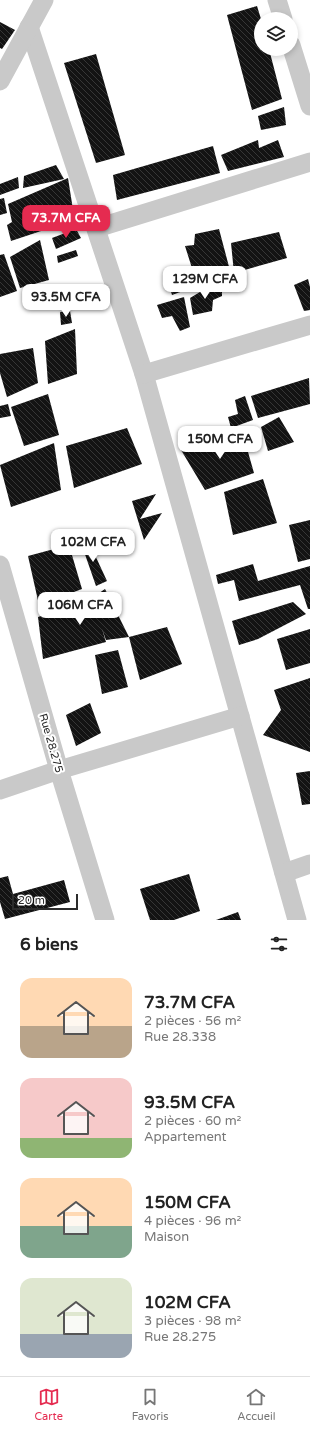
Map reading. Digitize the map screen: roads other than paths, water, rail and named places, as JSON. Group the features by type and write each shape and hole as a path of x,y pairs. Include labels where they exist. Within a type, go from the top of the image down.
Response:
{"street":[{"path":"0,81 44,0"},
{"path":"277,0 281,12"},
{"path":"29,27 97,228 144,374 297,920"},
{"path":"295,56 310,106"},
{"path":"97,228 310,162"},
{"path":"144,374 310,325"},
{"name":"Rue 28.275","path":"0,565 59,770 105,920"},
{"path":"0,790 59,770 240,716"},
{"path":"284,874 310,864"}]}
